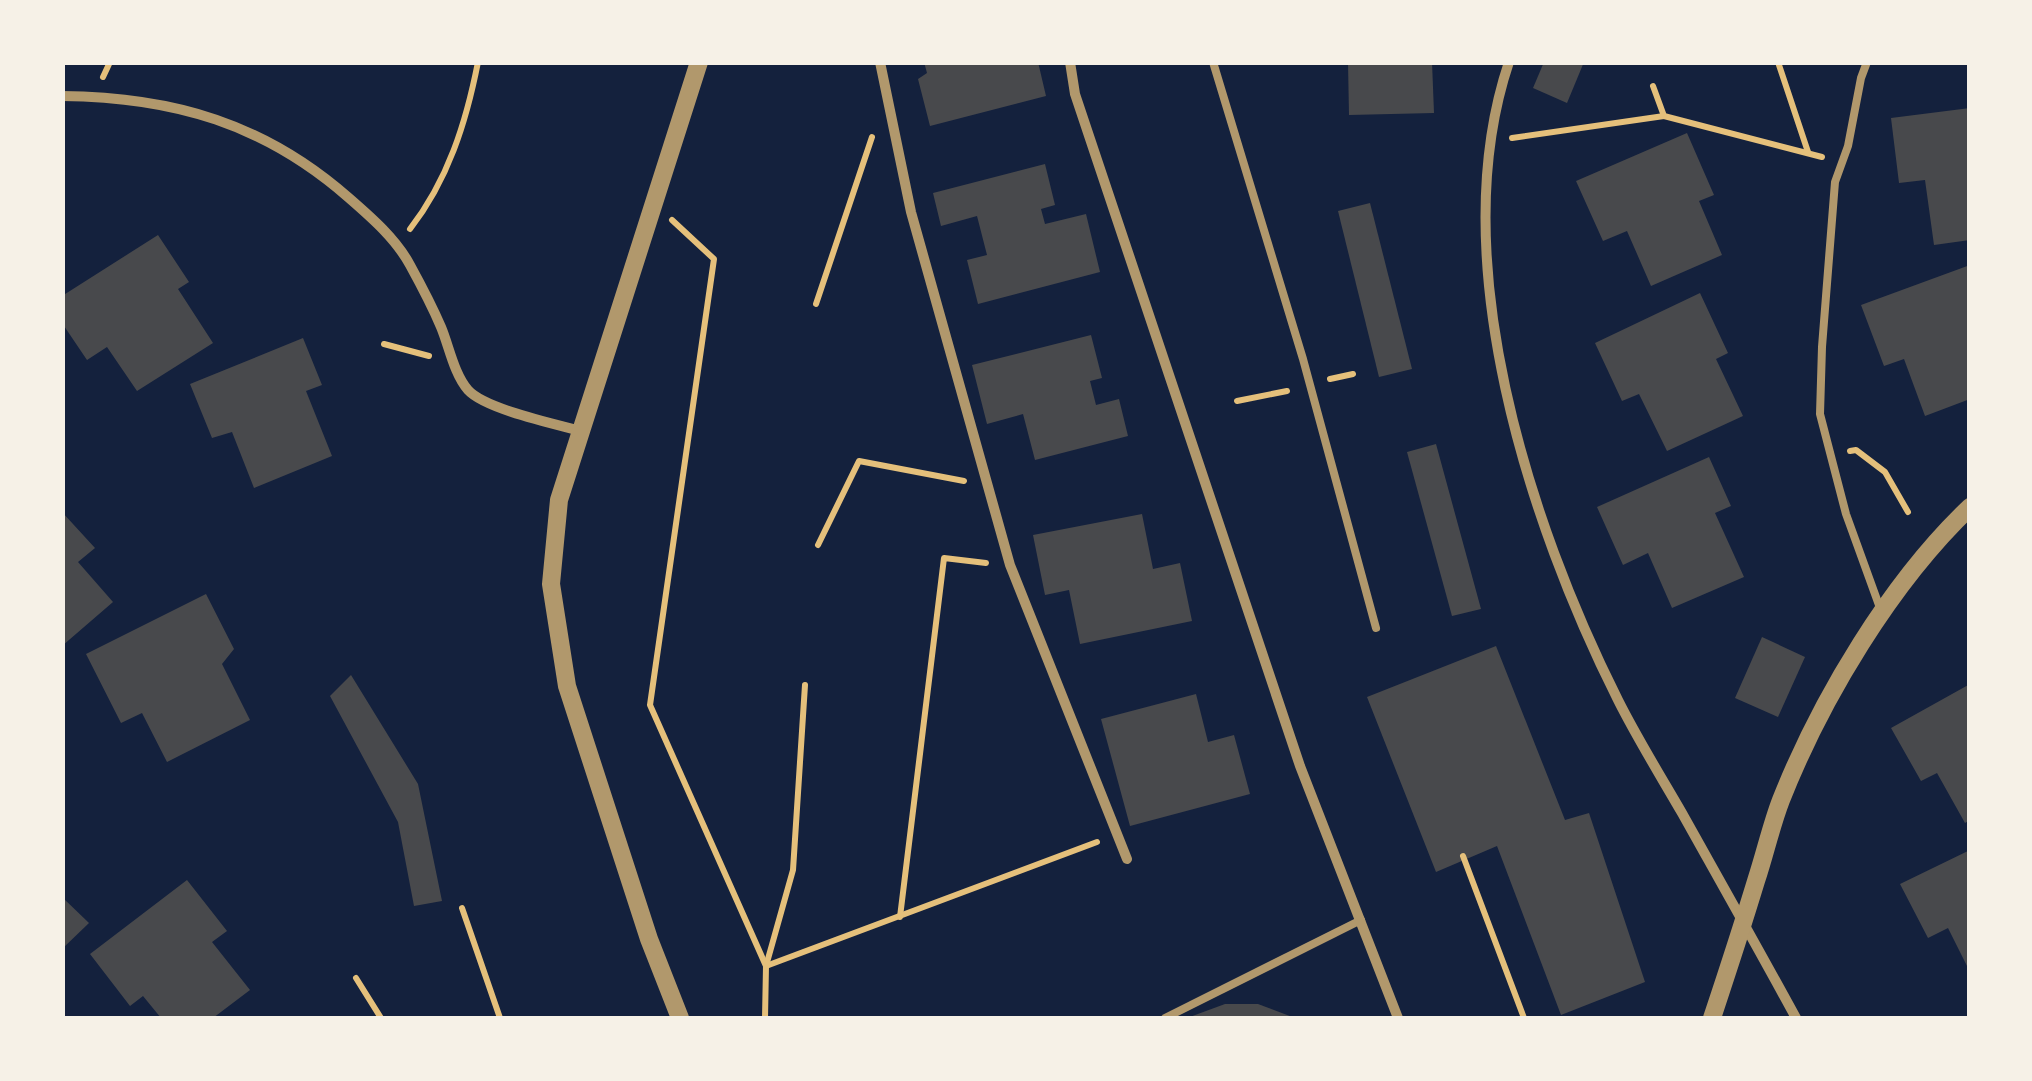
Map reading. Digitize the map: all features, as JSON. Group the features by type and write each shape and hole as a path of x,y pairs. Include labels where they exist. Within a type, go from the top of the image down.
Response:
{"street":[{"path":"680,1018 567,686 555,619 552,544 559,500 699,62"},
{"path":"880,62 911,212 1010,565 1127,859"},
{"path":"1070,62 1075,94 1281,710 1398,1018"},
{"path":"1509,62 1487,170 1488,272 1508,396 1533,490 1570,594 1618,701 1796,1018"},
{"path":"62,96 94,96 184,108 266,138 330,182 385,230 408,261 466,388 480,399 581,432"},
{"path":"1712,1018 1781,800 1852,659 1917,566 1970,507"}],"lane":[{"path":"1214,62 1303,358 1376,628"},
{"path":"1868,62 1835,182 1820,414 1860,558 1882,613"},
{"path":"1166,1018 1360,920"}],"path":[{"path":"396,246 441,181 466,120 478,62"},
{"path":"1778,62 1808,153"},
{"path":"1653,86 1664,116"},
{"path":"816,304 886,93"},
{"path":"1491,142 1664,116 1842,162"},
{"path":"655,204 714,259 650,705 766,966"},
{"path":"384,344 454,363"},
{"path":"1237,401 1287,391"},
{"path":"1829,456 1856,450 1885,472 1908,512"},
{"path":"818,545 859,461 985,484"},
{"path":"900,917 944,558 1010,565"},
{"path":"765,1018 766,966 793,870 805,685"},
{"path":"766,966 1117,834"},
{"path":"1463,856 1524,1018"},
{"path":"462,908 500,1018"},
{"path":"356,978 381,1018"}],"building":[{"path":"924,62 1038,62 1046,96 930,126 918,79 927,73"},
{"path":"1348,62 1432,62 1434,113 1349,115"},
{"path":"1544,62 1584,62 1567,103 1533,88"},
{"path":"1970,108 1970,240 1934,245 1925,180 1899,183 1891,118"},
{"path":"1687,133 1714,195 1699,201 1722,255 1651,286 1627,231 1603,241 1576,181"},
{"path":"1045,164 1055,205 1041,209 1045,224 1086,214 1100,272 978,304 967,260 987,255 977,216 941,226 933,193"},
{"path":"1370,203 1412,369 1379,377 1338,211"},
{"path":"158,235 189,282 178,289 213,343 137,391 107,347 87,360 62,323 62,296"},
{"path":"1970,265 1970,399 1925,416 1904,359 1884,366 1861,305"},
{"path":"1700,293 1728,353 1716,359 1743,416 1667,451 1639,394 1622,401 1595,343"},
{"path":"1091,335 1102,378 1090,381 1096,405 1119,399 1128,436 1035,460 1023,414 987,424 972,365"},
{"path":"303,338 322,385 306,391 332,456 254,488 232,432 212,438 190,384"},
{"path":"1436,444 1481,609 1452,616 1407,452"},
{"path":"1709,457 1731,506 1715,513 1744,577 1672,608 1648,553 1623,565 1597,507"},
{"path":"62,512 95,548 78,562 113,602 62,646"},
{"path":"1142,514 1153,569 1180,563 1192,621 1080,644 1069,590 1045,595 1033,535"},
{"path":"206,594 234,649 222,664 250,720 167,762 142,713 121,723 86,654"},
{"path":"1762,637 1805,657 1778,717 1735,698"},
{"path":"1496,646 1565,820 1589,813 1645,982 1561,1015 1497,846 1436,872 1367,697"},
{"path":"351,675 418,784 442,901 414,906 398,822 330,696"},
{"path":"1970,684 1970,820 1965,823 1937,773 1921,781 1891,728"},
{"path":"1196,694 1208,742 1234,735 1250,794 1130,826 1101,719"},
{"path":"1970,850 1970,972 1948,928 1928,938 1900,884"},
{"path":"187,880 227,931 212,942 250,990 213,1018 161,1018 143,996 130,1006 90,954"},
{"path":"62,897 89,923 62,949"},
{"path":"1225,1004 1258,1004 1295,1018 1187,1018"}]}
